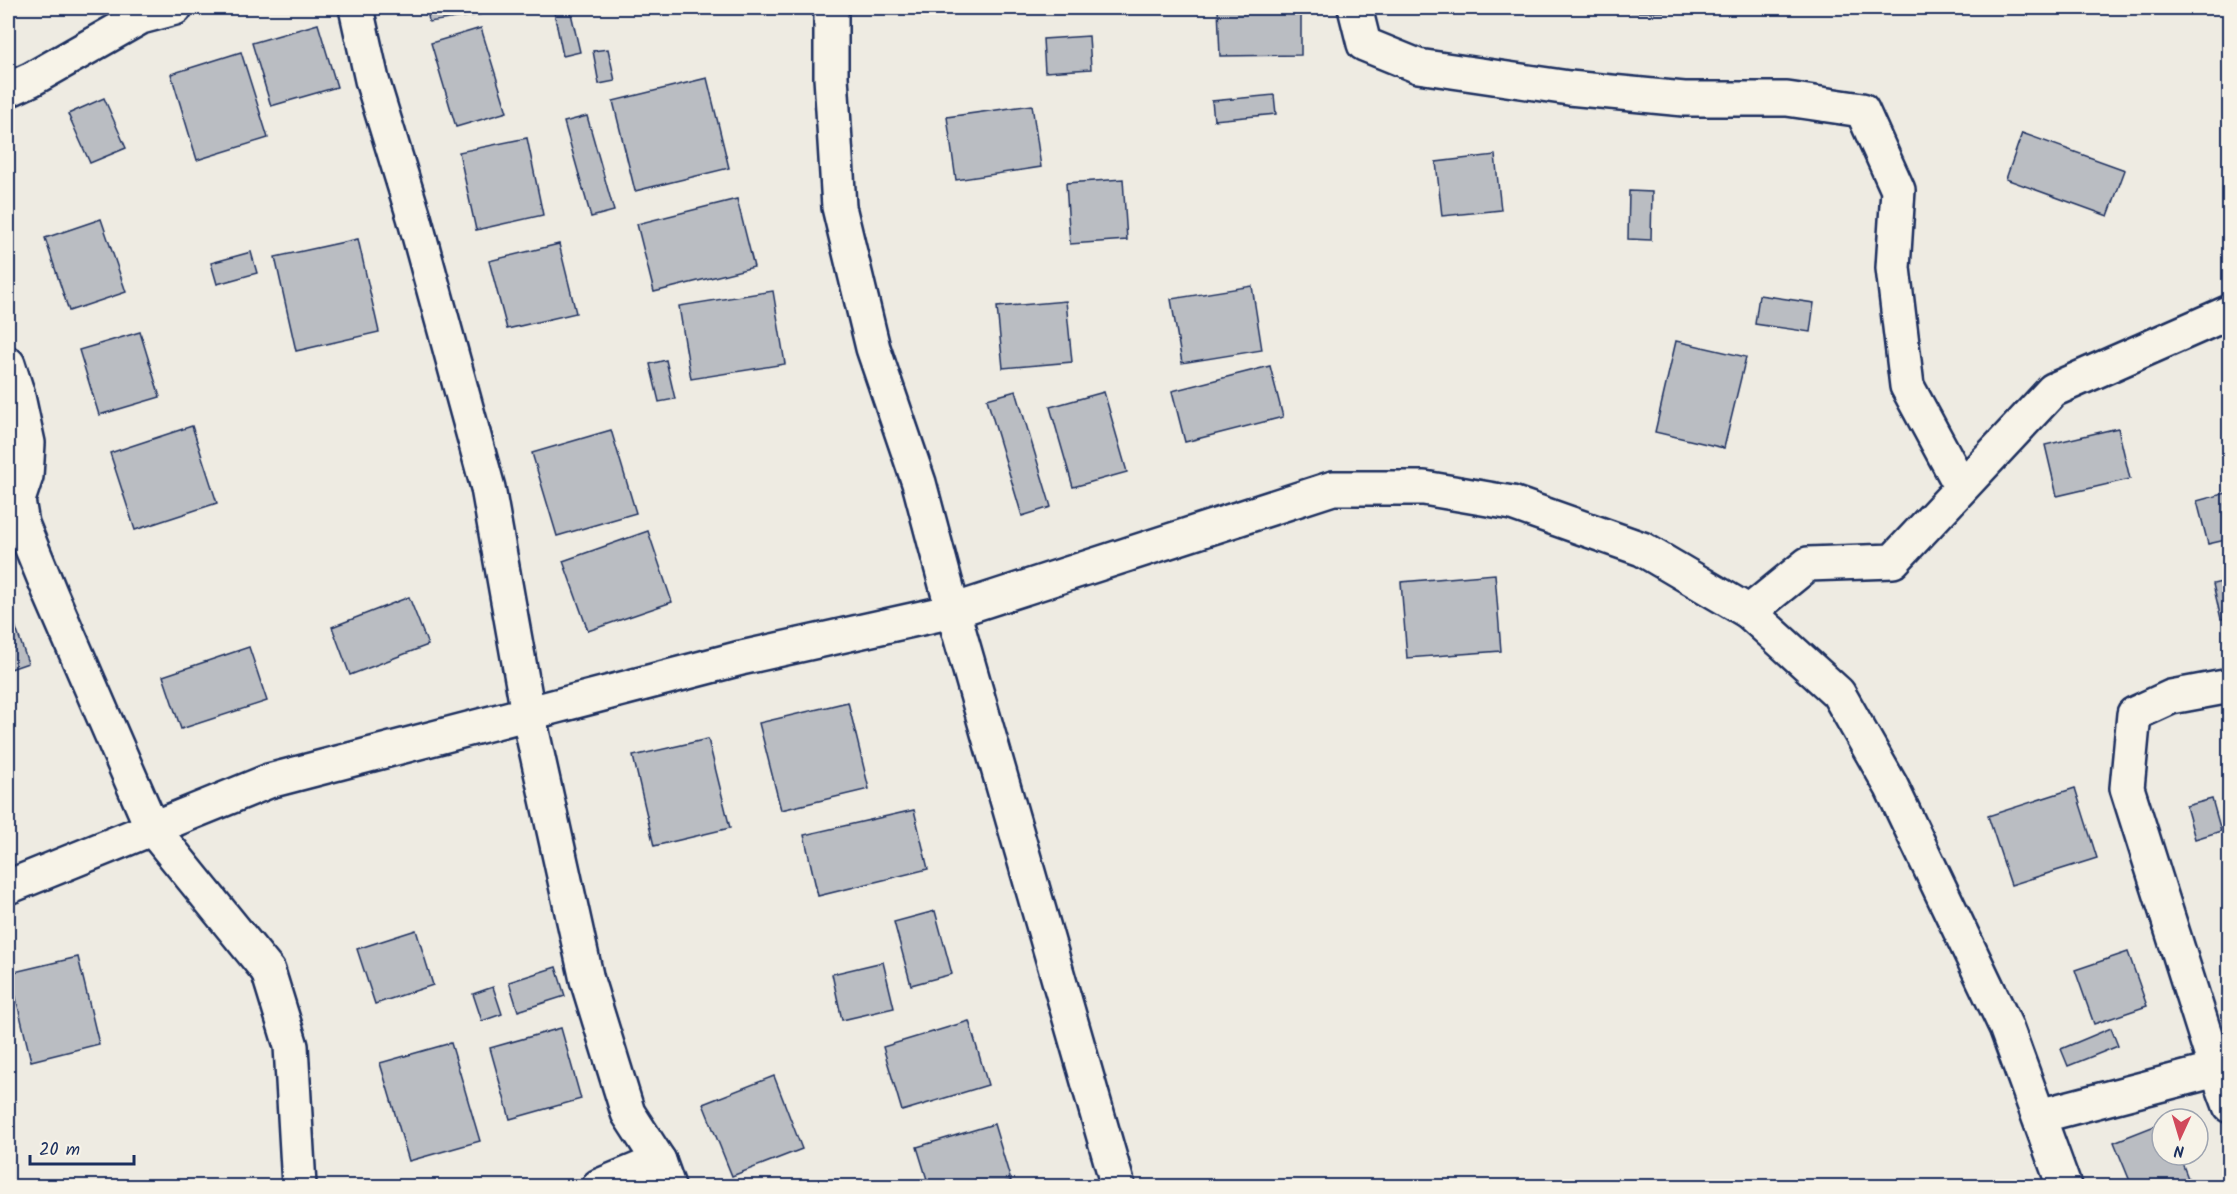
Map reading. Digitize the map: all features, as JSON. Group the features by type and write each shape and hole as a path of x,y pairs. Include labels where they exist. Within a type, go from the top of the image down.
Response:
{"street":[{"path":"8,90 32,80 141,16 176,8"},
{"path":"356,8 372,80 414,217 488,489 528,713 587,980 628,1113 664,1174 599,1186"},
{"path":"831,8 831,77 839,207 873,348 919,483 953,611 1118,1186"},
{"path":"1354,8 1364,44 1418,66 1569,88 1684,99 1787,99 1862,110 1898,190 1893,268 1907,386 1961,486"},
{"path":"1749,612 1808,564 1893,561 2053,390 2229,312"},
{"path":"8,364 28,442 26,476 18,500 22,524 152,828 268,971 291,1046 299,1186"},
{"path":"8,887 269,781 741,658 953,611 1333,488 1424,488 1512,503 1642,549 1749,612 1838,693 1896,796 2006,1027 2064,1186"},
{"path":"2229,686 2171,697 2134,714 2127,789 2229,1106"},
{"path":"2039,1116 2216,1070"}],"building":[{"path":"427,8 511,8 512,10 429,22"},
{"path":"1218,8 1301,8 1301,55 1220,56"},
{"path":"1605,8 1668,8 1668,12 1605,12"},
{"path":"570,9 580,52 563,56 554,12"},
{"path":"318,24 337,87 271,106 252,43"},
{"path":"481,28 507,112 456,127 431,43"},
{"path":"1089,36 1091,69 1045,72 1043,39"},
{"path":"608,49 615,81 599,84 593,51"},
{"path":"241,52 268,138 197,160 171,74"},
{"path":"707,78 729,168 635,191 613,101"},
{"path":"1274,95 1276,114 1214,120 1212,101"},
{"path":"104,98 126,148 90,163 68,114"},
{"path":"1032,105 1041,167 956,180 947,117"},
{"path":"587,116 614,211 591,217 564,122"},
{"path":"2022,133 2125,170 2108,216 2006,179"},
{"path":"527,138 543,215 476,230 459,152"},
{"path":"1495,155 1501,210 1442,216 1436,162"},
{"path":"1123,179 1127,240 1070,244 1066,183"},
{"path":"1629,191 1652,192 1651,240 1628,239"},
{"path":"737,199 754,267 654,292 637,224"},
{"path":"101,219 126,292 69,311 45,238"},
{"path":"358,239 379,332 296,351 275,257"},
{"path":"559,244 576,313 507,329 489,261"},
{"path":"251,252 257,273 217,284 211,263"},
{"path":"1252,286 1262,350 1182,363 1171,299"},
{"path":"773,291 785,364 691,379 679,306"},
{"path":"1759,295 1814,303 1810,332 1755,324"},
{"path":"1066,301 1072,362 1003,368 997,307"},
{"path":"140,332 160,397 99,415 79,350"},
{"path":"1676,341 1746,357 1724,448 1655,432"},
{"path":"666,360 675,399 659,402 650,364"},
{"path":"1270,366 1283,417 1185,442 1172,391"},
{"path":"1016,391 1051,507 1022,516 987,399"},
{"path":"1104,392 1127,472 1073,487 1050,407"},
{"path":"192,426 217,503 135,530 110,453"},
{"path":"2118,428 2130,479 2057,496 2045,445"},
{"path":"611,430 636,513 557,536 532,453"},
{"path":"2230,492 2230,539 2208,544 2197,501"},
{"path":"648,531 672,602 588,631 563,561"},
{"path":"1495,574 1501,651 1407,658 1401,582"},
{"path":"2230,580 2230,617 2221,619 2213,584"},
{"path":"409,597 428,645 350,675 332,627"},
{"path":"8,605 28,663 8,670"},
{"path":"249,647 267,701 181,729 163,676"},
{"path":"848,702 869,789 781,810 759,723"},
{"path":"708,739 730,828 654,846 633,756"},
{"path":"2075,788 2097,858 2011,885 1988,816"},
{"path":"2212,799 2221,831 2195,839 2186,806"},
{"path":"914,810 928,869 818,896 804,835"},
{"path":"935,911 952,974 911,985 894,922"},
{"path":"416,930 433,985 375,1004 357,949"},
{"path":"2128,952 2147,1006 2094,1024 2075,970"},
{"path":"78,957 99,1044 31,1061 10,973"},
{"path":"883,962 894,1008 842,1020 832,974"},
{"path":"556,967 565,996 518,1011 509,982"},
{"path":"493,987 502,1014 482,1021 473,994"},
{"path":"969,1021 988,1085 902,1111 883,1047"},
{"path":"561,1028 581,1099 510,1119 490,1048"},
{"path":"2111,1028 2118,1046 2068,1066 2061,1049"},
{"path":"451,1043 480,1141 409,1161 380,1063"},
{"path":"774,1076 802,1149 732,1176 703,1104"},
{"path":"994,1124 1011,1181 991,1186 929,1186 917,1147"},
{"path":"2150,1128 2150,1167 2184,1167 2191,1186 2132,1186 2114,1142"}]}
